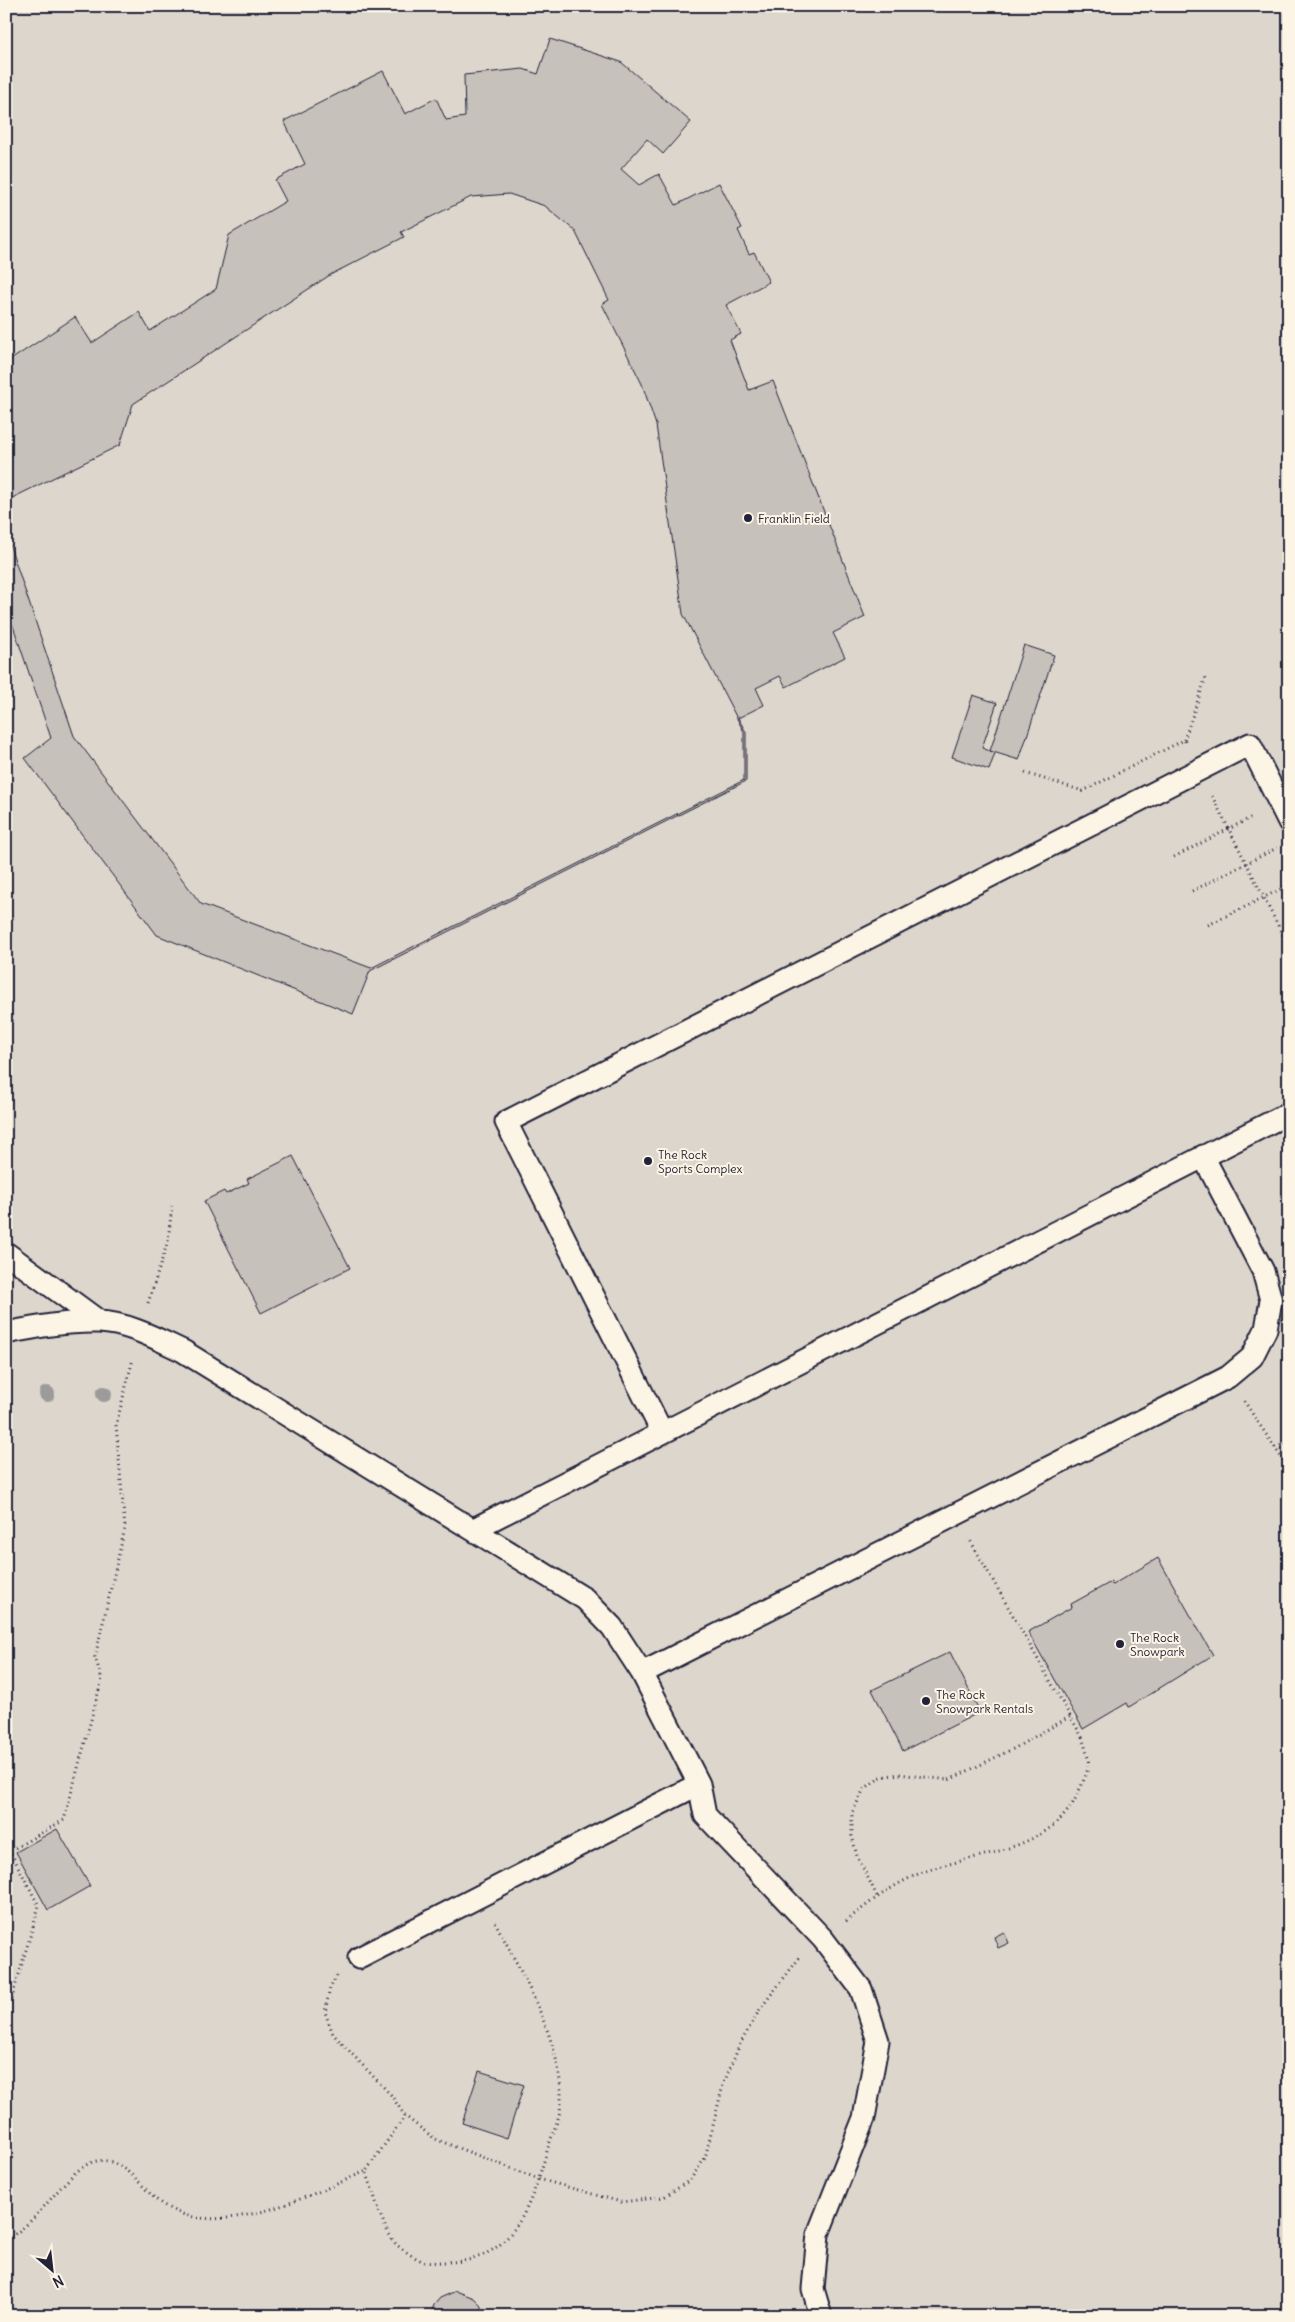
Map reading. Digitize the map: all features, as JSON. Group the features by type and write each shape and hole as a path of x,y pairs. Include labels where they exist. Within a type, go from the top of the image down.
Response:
{"lane":[{"path":"662,1432 506,1122 1250,744 1289,822"},
{"path":"474,1529 1289,1113"},
{"path":"642,1673 1228,1377 1252,1357 1266,1329 1271,1300 1263,1271 1204,1156"},
{"path":"6,1253 100,1322"},
{"path":"6,1333 35,1327 100,1322 141,1332 183,1351 585,1599 612,1628 642,1673 699,1784 705,1815 823,1940 861,1989 878,2040 864,2118 818,2234 813,2289 820,2316"},
{"path":"359,1958 699,1784"}],"path":[{"path":"1025,773 1083,792 1184,740 1206,677"},
{"path":"1184,740 1289,947"},
{"path":"1174,857 1279,803"},
{"path":"1192,891 1280,846"},
{"path":"1208,926 1289,885"},
{"path":"146,1308 168,1241 172,1206"},
{"path":"6,2018 39,1906 8,1850 64,1820 102,1679 95,1657 124,1528 116,1425 134,1356"},
{"path":"1228,1377 1289,1469"},
{"path":"1275,1447 1289,1444"},
{"path":"359,1958 341,1970 330,1988 325,2012 333,2034 391,2095 405,2116 435,2139 538,2179 621,2202 664,2197 690,2180 705,2158 723,2085 740,2044 760,2009 795,1962 877,1896 922,1872 1014,1847 1058,1823 1077,1797 1090,1764 1082,1737 956,1515"},
{"path":"877,1896 857,1856 852,1836 852,1813 864,1789 881,1777 899,1774 949,1780 1015,1748 1071,1716"},
{"path":"366,2171 386,2228 396,2245 424,2262 461,2263 483,2257 509,2237 524,2217 538,2179 561,2102 556,2060 540,2009 510,1952"},
{"path":"6,2239 43,2211 78,2170 94,2161 112,2162 127,2171 160,2202 188,2216 225,2218 270,2210 366,2171 405,2116"}],"shaded area":[{"name":"The Rock Sports Complex","path":"6,6 1289,6 1289,2316 6,2316"}],"building":[{"name":"Franklin Field","path":"550,39 621,62 691,122 663,154 647,139 621,169 639,185 659,174 676,205 719,183 742,228 738,230 749,254 754,252 769,282 726,305 741,334 730,340 749,390 773,381 865,617 833,633 845,657 786,687 780,676 756,688 764,705 738,718 746,732 746,781 370,971 353,1014 157,935 25,758 51,738 6,605 6,534 74,736 201,904 371,968 744,780 744,732 683,614 656,425 642,384 602,304 609,300 575,231 545,206 509,194 471,197 401,232 404,237 330,275 133,404 120,445 6,501 6,363 75,317 92,343 139,312 150,331 216,289 229,235 286,201 275,180 305,164 284,121 383,71 405,114 436,98 446,120 465,117 464,75 523,69 538,74"},
{"path":"1024,645 1054,655 1019,760 990,751"},
{"path":"973,695 997,703 982,748 995,753 989,770 952,757"},
{"path":"293,1156 350,1268 261,1313 204,1201 224,1191 226,1194 249,1183 247,1179"},
{"name":"The Rock Snowpark","path":"1158,1558 1213,1655 1129,1707 1127,1703 1083,1729 1028,1632 1072,1607 1071,1604 1111,1582 1112,1585"},
{"name":"The Rock Snowpark Rentals","path":"950,1652 980,1712 903,1751 872,1690"},
{"path":"57,1829 90,1886 48,1910 16,1852"},
{"path":"1004,1932 1009,1943 998,1948 994,1937"},
{"path":"479,2071 524,2085 507,2138 462,2123"},
{"path":"456,2291 474,2298 480,2304 484,2316 430,2316 434,2305 440,2298"}],"place":[{"name":"Franklin Field","path":"748,518"},
{"name":"The Rock Sports Complex","path":"648,1161"},
{"name":"The Rock Snowpark","path":"1120,1644"},
{"name":"The Rock Snowpark Rentals","path":"926,1701"}]}
